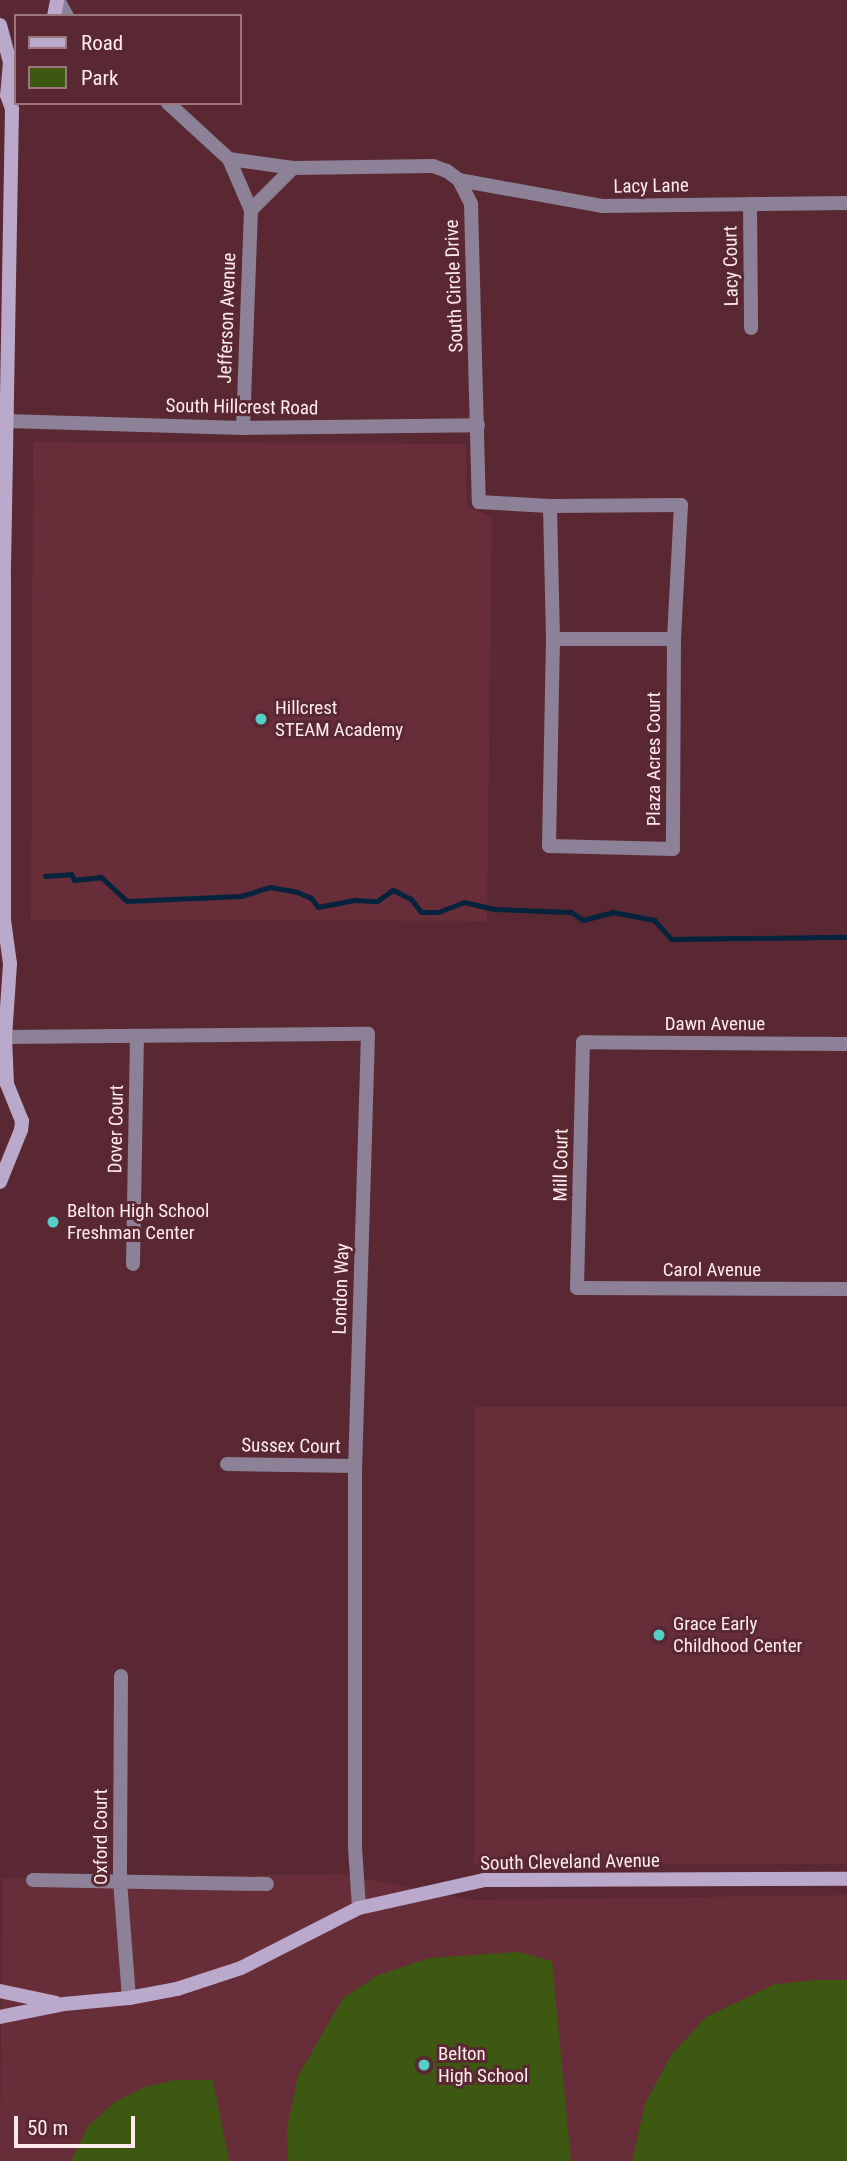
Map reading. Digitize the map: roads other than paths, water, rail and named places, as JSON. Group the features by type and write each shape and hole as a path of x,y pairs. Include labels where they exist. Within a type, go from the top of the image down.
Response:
{"main road":[{"path":"0,25 11,43 5,134 6,421 2,580 4,920 9,964 5,1037 7,1084 22,1121 21,1130 6,1148 0,1182"},
{"path":"0,937 4,920"},
{"path":"0,1097 15,1106"},
{"name":"South Cleveland Avenue","path":"0,2017 64,2004 177,1990 241,1968 359,1908 484,1880 847,1879"},
{"name":"South Cleveland Avenue","path":"0,1991 64,2004"},
{"path":"0,1997 0,2009"}],"street":[{"path":"170,105 229,159 293,169 433,166 459,180"},
{"name":"Jefferson Avenue","path":"229,159 251,210 243,428"},
{"path":"251,210 293,169"},
{"name":"Lacy Lane","path":"459,180 602,206 847,203"},
{"name":"South Circle Drive","path":"459,180 471,204 479,502"},
{"name":"Lacy Court","path":"750,204 751,328"},
{"name":"South Hillcrest Road","path":"6,421 243,428 478,425"},
{"name":"Plaza Acres Court","path":"479,502 550,506 681,505 674,639 673,849 549,846 553,639 550,506"},
{"path":"553,639 674,639"},
{"name":"London Way","path":"5,1037 368,1034 355,1466 355,1847 359,1908"},
{"name":"Dover Court","path":"133,1264 137,1037"},
{"name":"Dawn Avenue","path":"583,1042 847,1044"},
{"name":"Mill Court","path":"577,1288 583,1042"},
{"name":"Carol Avenue","path":"577,1288 847,1290"},
{"name":"Sussex Court","path":"227,1464 355,1466"},
{"name":"Oxford Court","path":"121,1676 120,1881 124,1973 129,1998"},
{"path":"33,1880 267,1884"}],"waterway":[{"path":"45,876 71,874 74,880 101,877 127,901 241,896 270,887 297,892 311,898 318,907 355,900 377,901 393,890 411,899 421,912 438,912 464,902 494,909 571,912 583,920 612,912 654,920 671,939 847,937"}],"place":[{"name":"Hillcrest STEAM Academy","path":"261,719"},
{"name":"Belton High School Freshman Center","path":"53,1222"},
{"name":"Grace Early Childhood Center","path":"659,1635"},
{"name":"Belton High School","path":"424,2065"}]}
